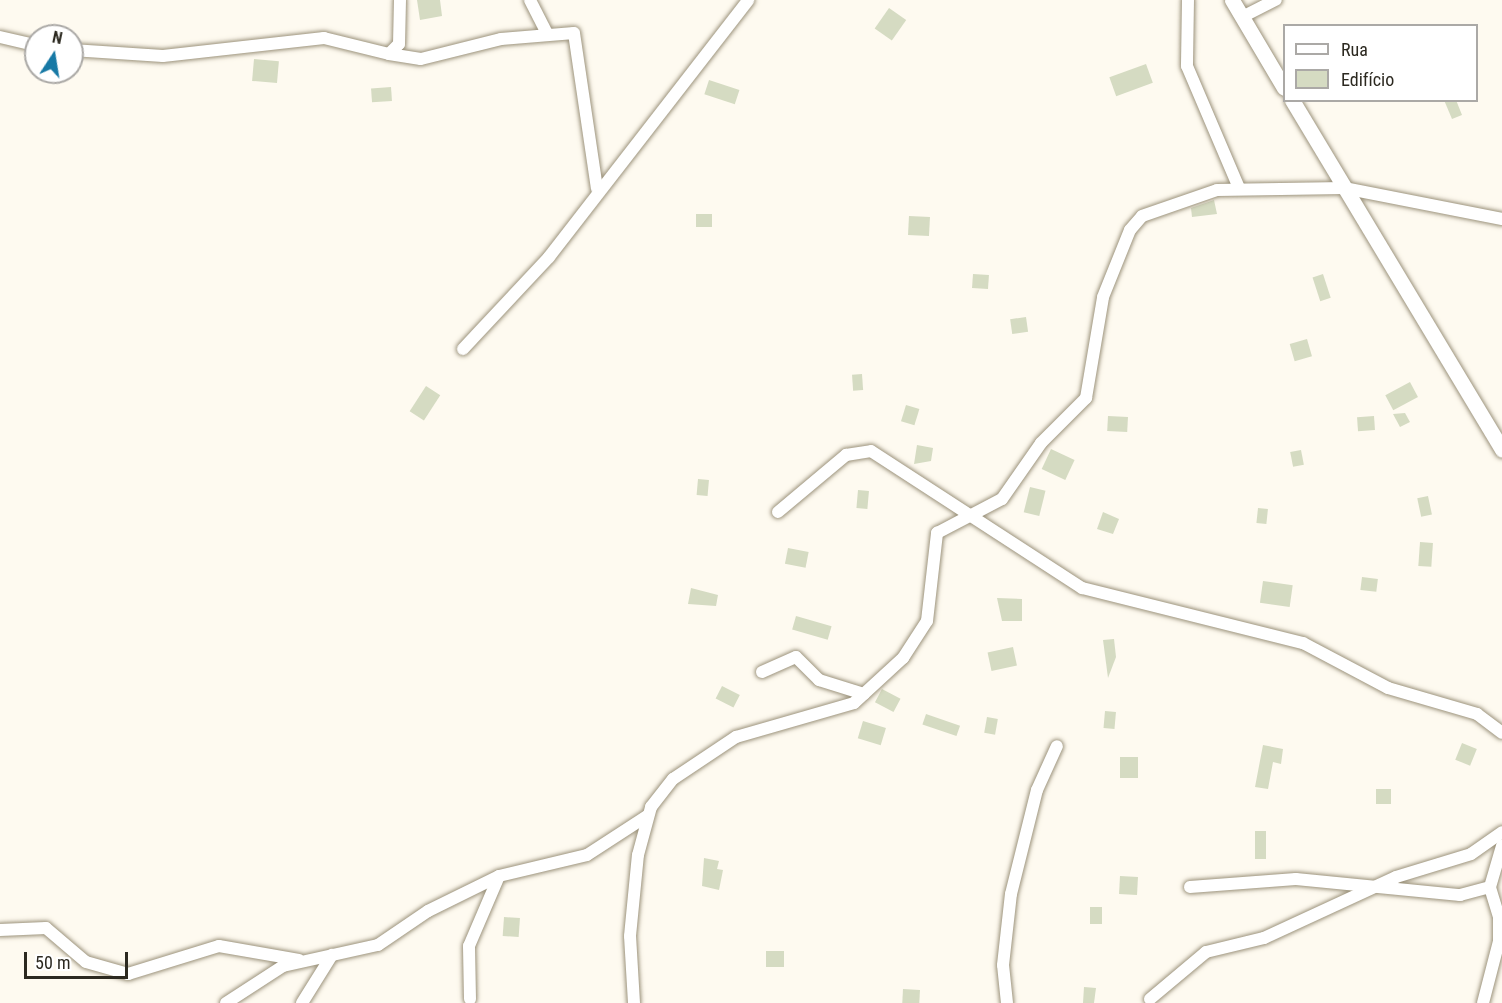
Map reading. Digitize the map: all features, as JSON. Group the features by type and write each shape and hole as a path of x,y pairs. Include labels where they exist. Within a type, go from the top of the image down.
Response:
{"street":[{"path":"389,54 399,44 400,0"},
{"path":"530,0 546,32"},
{"path":"464,349 549,257 597,188 748,0"},
{"path":"1188,0 1187,66 1239,188"},
{"path":"1232,0 1283,86"},
{"path":"1242,17 1276,0"},
{"path":"84,51 163,56 324,38 389,54 421,59 546,32 576,36 597,188"},
{"path":"0,37 24,42"},
{"path":"1293,102 1502,450"},
{"path":"0,930 46,928 86,962 128,974 219,946 300,960 378,945 499,876 586,855 647,816 673,779 736,737 756,727 840,709 864,694 922,633 933,541 941,529 1002,499 1041,443 1086,398 1097,318 1136,222 1169,203 1239,188 1344,188 1502,219"},
{"path":"778,512 836,462 863,450 965,517 1082,588 1303,643 1388,688 1477,714 1502,733"},
{"path":"762,672 796,657 819,680 864,694"},
{"path":"1007,1003 1003,965 1013,886 1037,790 1057,746"},
{"path":"634,1003 630,936 647,816"},
{"path":"1150,999 1206,952 1253,942 1415,869 1471,854 1502,832"},
{"path":"1483,1003 1498,941 1499,916 1490,887 1502,846"},
{"path":"470,999 469,946 499,876"},
{"path":"1190,887 1296,879 1372,889 1460,895 1490,887"},
{"path":"302,1003 332,955"},
{"path":"226,1003 300,960"}],"building":[{"path":"417,0 440,0 442,16 420,20"},
{"path":"889,8 906,20 892,41 875,28"},
{"path":"254,59 279,61 277,83 252,81"},
{"path":"1146,64 1153,83 1116,96 1109,77"},
{"path":"709,80 739,90 735,104 704,94"},
{"path":"391,87 392,101 372,102 371,88"},
{"path":"1445,102 1457,102 1462,115 1452,119"},
{"path":"1214,200 1217,214 1192,217 1191,208"},
{"path":"696,214 712,214 712,227 696,227"},
{"path":"909,216 930,217 929,236 908,235"},
{"path":"973,274 989,275 988,289 972,288"},
{"path":"1323,274 1331,298 1320,301 1313,277"},
{"path":"1026,317 1028,332 1012,334 1010,319"},
{"path":"1307,339 1312,356 1295,361 1290,344"},
{"path":"862,374 863,390 853,391 852,375"},
{"path":"1410,382 1418,397 1393,410 1385,395"},
{"path":"426,386 440,395 424,420 410,411"},
{"path":"906,405 919,409 914,425 901,421"},
{"path":"1405,413 1410,422 1400,427 1393,414"},
{"path":"1108,416 1128,417 1127,432 1107,431"},
{"path":"1374,416 1375,430 1358,431 1357,417"},
{"path":"917,445 933,448 931,461 914,464"},
{"path":"1051,449 1075,460 1065,480 1042,469"},
{"path":"1301,450 1304,465 1293,467 1290,452"},
{"path":"698,479 709,480 708,496 697,495"},
{"path":"1030,487 1046,491 1039,516 1024,512"},
{"path":"858,490 869,491 867,509 856,508"},
{"path":"1428,496 1432,515 1421,517 1417,498"},
{"path":"1258,508 1268,509 1266,524 1256,523"},
{"path":"1103,512 1119,519 1113,534 1097,529"},
{"path":"1420,542 1433,543 1431,567 1418,566"},
{"path":"788,548 809,552 806,568 785,564"},
{"path":"1362,577 1378,579 1376,592 1360,590"},
{"path":"1263,581 1293,585 1290,607 1260,603"},
{"path":"691,588 718,595 716,606 688,604"},
{"path":"997,598 1022,599 1022,621 1002,621"},
{"path":"796,616 832,626 828,640 792,629"},
{"path":"1114,639 1116,657 1108,678 1103,640"},
{"path":"1013,647 1017,666 992,671 988,652"},
{"path":"722,686 740,695 733,708 716,698"},
{"path":"882,689 901,699 893,712 875,702"},
{"path":"1105,711 1116,712 1114,729 1104,728"},
{"path":"926,714 960,726 956,736 922,724"},
{"path":"987,717 998,719 995,735 984,733"},
{"path":"863,721 886,728 881,745 858,738"},
{"path":"1462,743 1477,749 1470,766 1455,760"},
{"path":"1263,745 1283,749 1281,764 1273,762 1268,789 1255,787"},
{"path":"1120,757 1138,757 1138,778 1120,778"},
{"path":"1376,789 1391,789 1391,804 1376,804"},
{"path":"1255,831 1266,831 1266,859 1255,859"},
{"path":"704,858 719,861 717,869 723,870 719,890 702,886"},
{"path":"1120,876 1138,877 1137,895 1119,894"},
{"path":"1090,907 1102,907 1102,924 1090,924"},
{"path":"504,917 520,918 519,937 503,936"},
{"path":"766,951 784,951 784,967 766,967"},
{"path":"1084,987 1096,988 1094,1003 1083,1003"},
{"path":"903,989 920,990 919,1003 902,1003"}]}
